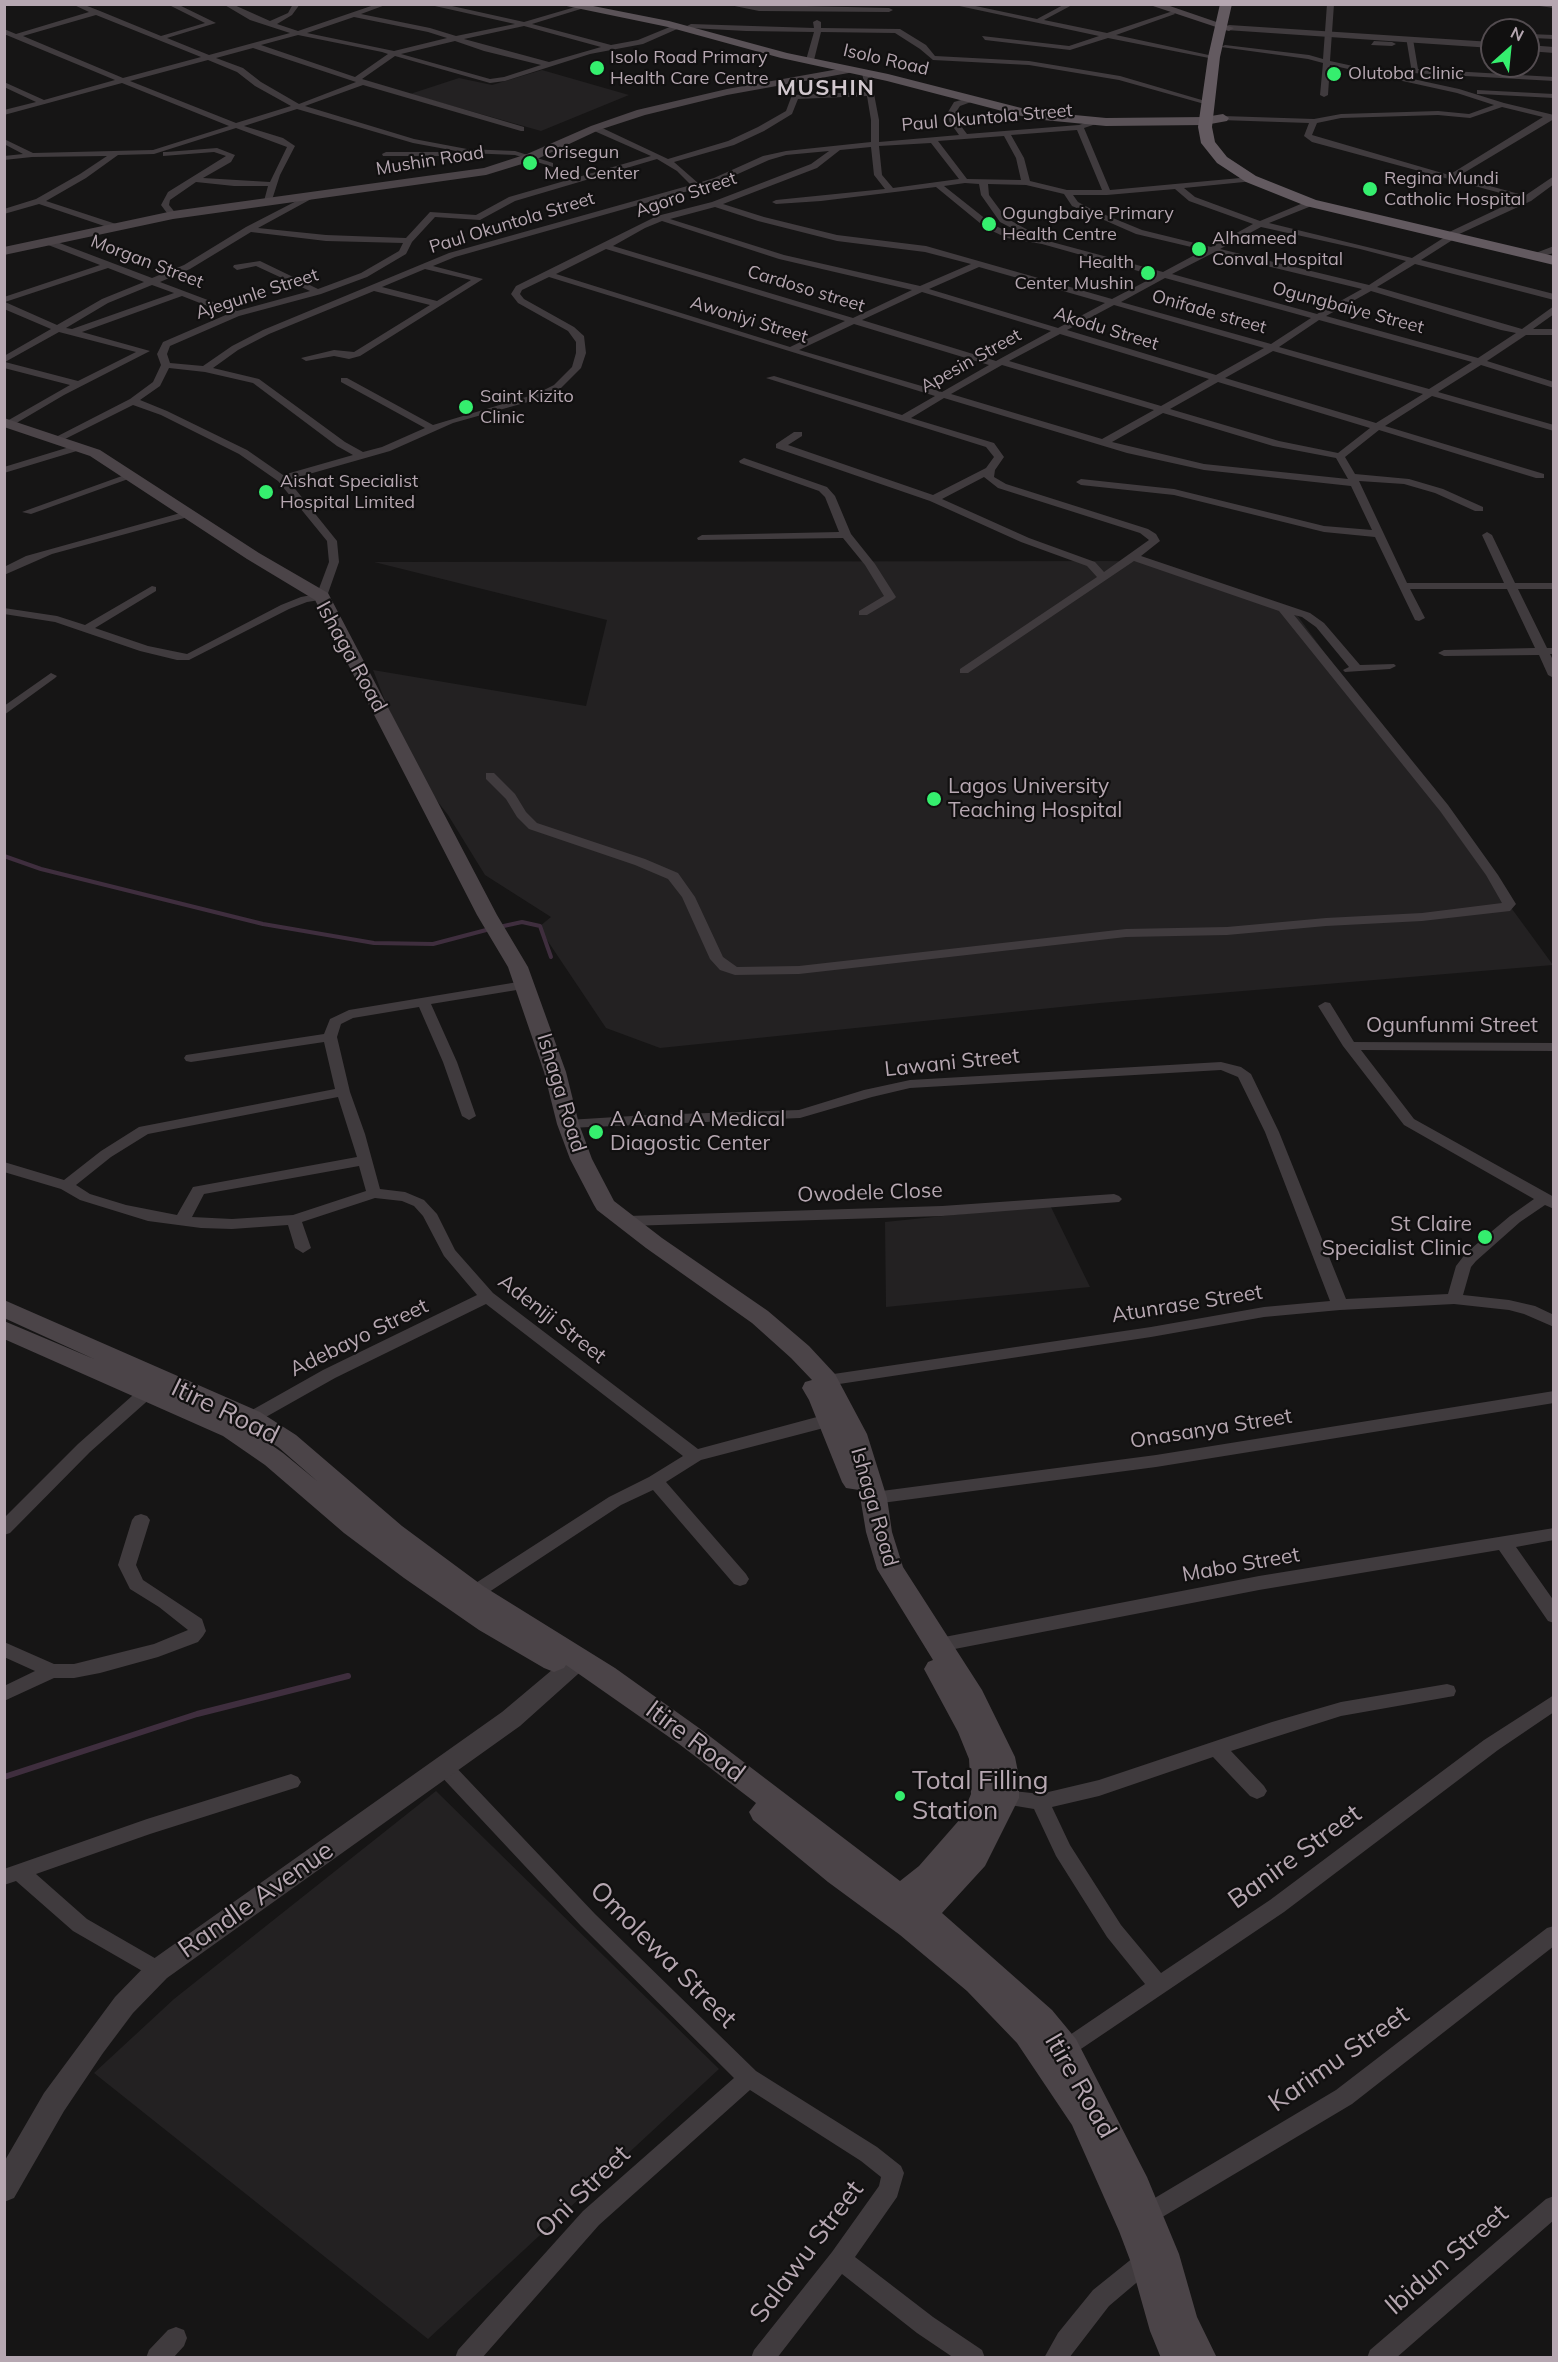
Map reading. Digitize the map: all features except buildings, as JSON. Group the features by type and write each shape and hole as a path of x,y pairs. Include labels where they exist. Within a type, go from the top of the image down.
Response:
{"highway":[{"path":"1226,4 1225,47 1208,143 1222,160 1251,179 1311,203 1554,259"},
{"path":"1234,4 1214,57 1208,103 1216,142 1222,152 1262,180 1316,201 1451,236"}],"main road":[{"name":"Isolo Road","path":"562,4 685,26 810,60 891,76 986,102 1050,116 1130,121 1212,119"},
{"path":"1152,4 1173,13 1226,28"},
{"name":"Isolo Road","path":"685,26 785,56 866,73 1033,115 1093,122 1212,119"},
{"name":"Mushin Road","path":"4,251 173,215 486,171 530,158 595,128 641,112 727,92 850,70"},
{"name":"Ishaga Road","path":"6,424 57,439 106,459 314,598 330,632 502,952 551,1061 568,1124 584,1166 605,1205 654,1243 760,1317 800,1352 826,1380 882,1574 932,1646 972,1698 1001,1757 1005,1798"},
{"name":"Ishaga Road","path":"6,424 76,448 110,465 126,478 314,598"},
{"name":"Ishaga Road","path":"517,986 580,1180 598,1208 615,1225 750,1322 789,1356 805,1373 837,1419 854,1434 874,1498 879,1532 890,1569 932,1646 983,1759 985,1794 973,1824 929,1875 905,1912"},
{"name":"Itire Road","path":"4,1308 154,1377 251,1418 287,1441 393,1533 681,1746 838,1874 905,1912 983,1966 1041,2020 1065,2049 1131,2177 1162,2254 1181,2322 1200,2358"},
{"name":"Itire Road","path":"4,1329 232,1430 274,1460 353,1526 413,1571 481,1617 574,1665"},
{"path":"905,1912 975,1857 1005,1798"},
{"name":"Itire Road","path":"905,1912 1028,2033 1084,2116 1147,2260 1167,2331 1179,2358"}],"street":[{"path":"75,4 240,70 258,84 299,106 413,141 467,151 515,153 550,165"},
{"path":"161,38 212,23 170,4"},
{"path":"226,4 298,33 395,53 489,81 608,47 640,42 685,26 817,31 897,31"},
{"path":"271,24 290,14 297,4"},
{"path":"4,113 298,33 386,4"},
{"path":"429,4 483,13 608,47"},
{"path":"728,4 759,9 890,7 888,20 897,31 923,47 933,58 1029,63 1120,78 1208,103"},
{"path":"953,4 982,6 1038,21 1214,57"},
{"path":"1038,21 1071,4"},
{"path":"1323,95 1328,62 1331,4"},
{"path":"1535,5 1554,6"},
{"path":"154,152 299,106 360,80 395,53 525,24 579,6"},
{"path":"810,60 818,35 818,7"},
{"path":"4,38 98,12"},
{"path":"985,38 1070,48 1173,13"},
{"path":"355,15 454,38 487,50 549,65"},
{"path":"1226,28 1330,34 1392,44"},
{"path":"4,31 291,146 273,184 268,201"},
{"path":"1375,40 1409,39 1480,44"},
{"path":"1409,39 1415,71 1554,79"},
{"path":"1372,53 1375,40"},
{"path":"254,45 521,129"},
{"path":"1225,47 1283,53 1328,62 1460,91 1502,105 1552,117"},
{"path":"866,73 868,94 875,120 878,175 891,191"},
{"path":"4,84 42,102"},
{"path":"1460,91 1554,96"},
{"path":"666,162 731,143 761,129 789,112 795,97 868,94"},
{"path":"965,137 953,122 952,112 957,105 968,100"},
{"path":"1212,119 1314,121 1341,116 1438,113 1470,116 1502,105"},
{"path":"1450,178 1552,117"},
{"path":"1314,121 1308,136 1315,140 1527,199"},
{"name":"Paul Okuntola Street","path":"205,369 235,348 266,332 425,267 482,246 726,177 766,159 786,153 1080,127 1093,122"},
{"path":"1080,127 1107,193"},
{"path":"595,128 658,156 680,170 696,185"},
{"path":"1006,133 1020,158 1026,183"},
{"path":"4,141 29,155"},
{"path":"934,141 965,181"},
{"name":"Agoro Street","path":"432,428 538,396 556,387 572,374 581,353 579,336 521,301 515,294 519,288 660,218 715,204 814,166 837,149"},
{"path":"4,158 29,155 154,152 173,154 214,150 231,154 228,160 196,180 176,189 166,200 165,205 173,215"},
{"path":"386,154 453,154 467,151"},
{"path":"4,212 39,201 83,176 116,153"},
{"path":"4,170 29,155"},
{"name":"Ajegunle Street","path":"6,424 145,351 236,314 318,292 364,275 403,252 408,241 434,214 477,218 512,200 658,156"},
{"path":"776,202 965,181 1026,183 1067,192 1107,193 1251,179"},
{"path":"196,180 234,184 273,184"},
{"path":"983,181 985,195 1003,220 1043,242"},
{"path":"1103,443 1217,380 1414,261 1451,236 1527,199 1552,181"},
{"name":"Ogungbaiye Street","path":"938,185 983,222 1010,237 1043,242 1318,317 1554,385"},
{"path":"1176,186 1192,199 1260,224 1353,244 1554,297"},
{"path":"1067,192 1075,204 1117,225 1370,288 1523,332 1554,332"},
{"path":"4,360 105,301 187,267 309,196"},
{"path":"39,201 113,226"},
{"name":"Apesin Street","path":"903,417 1058,331 1260,224 1311,203"},
{"name":"Onifade street","path":"715,204 760,219 837,238 926,249 1554,428"},
{"name":"Akodu Street","path":"660,218 782,257 921,289 1540,476"},
{"path":"983,222 1003,220"},
{"path":"249,229 326,238 408,241"},
{"name":"Morgan Street","path":"46,241 236,314"},
{"name":"Cardoso street","path":"605,246 1277,444 1340,456"},
{"path":"1536,256 1554,249"},
{"path":"306,358 334,353 349,356 357,354 479,279 390,261"},
{"path":"237,267 257,263 318,292"},
{"path":"791,350 979,264"},
{"path":"4,300 108,265"},
{"name":"Awoniyi Street","path":"547,274 791,350 1103,443 1175,462 1353,480 1405,481 1439,491 1479,509"},
{"path":"374,288 437,304"},
{"path":"73,332 183,293"},
{"path":"4,306 59,329 145,351"},
{"path":"1419,618 1340,456 1377,427 1523,332 1554,309"},
{"path":"57,439 133,401 157,384 166,364 162,354 166,344"},
{"path":"166,364 205,369 256,381 315,423 340,444 362,456"},
{"path":"4,365 79,384"},
{"path":"771,378 903,417 990,446 999,457 990,470 988,478 1002,486 1144,531 1152,536 1155,541 1133,557 964,671"},
{"path":"344,380 432,428"},
{"path":"4,611 57,619 144,649 177,657 189,657 247,625 314,598 334,562 332,541 282,478 243,452 165,413 133,401"},
{"path":"282,478 401,444 432,428"},
{"path":"798,434 780,446 934,499 1024,540 1091,564 1103,577"},
{"path":"4,470 76,448"},
{"path":"744,461 823,489 830,496 846,535 870,564 890,597 863,613"},
{"path":"934,499 990,470"},
{"path":"27,512 126,478"},
{"path":"1081,482 1174,492 1324,529 1378,534"},
{"path":"4,572 30,558 48,552 184,515"},
{"path":"702,538 846,535"},
{"path":"1487,535 1509,586 1548,651 1554,675"},
{"path":"1133,557 1306,615 1320,625 1357,669"},
{"path":"1403,586 1554,586"},
{"path":"85,630 152,589"},
{"path":"490,776 511,797 521,814 532,826 640,862 673,876 688,897 717,959 725,968 735,971 799,970 1126,933 1286,927 1505,908 1509,904 1492,875 1444,808 1283,609"},
{"path":"1444,653 1548,651"},
{"path":"1334,670 1390,666"},
{"path":"4,712 51,676"},
{"path":"4,1167 66,1186 85,1197 121,1209 182,1221 232,1224 294,1220 374,1193 366,1160 343,1092 330,1037 335,1022 349,1014 517,986"},
{"path":"423,1001 450,1062 469,1116"},
{"path":"1325,1006 1350,1046 1409,1122 1548,1202"},
{"path":"190,1058 330,1037"},
{"name":"Ogunfunmi Street","path":"1350,1046 1554,1047"},
{"name":"Lawani Street","path":"568,1124 800,1114 869,1093 910,1084 1221,1066 1244,1074 1272,1132 1340,1305"},
{"path":"66,1186 106,1154 144,1130 343,1092"},
{"path":"182,1221 198,1190 366,1160"},
{"name":"Adeniji Street","path":"374,1193 405,1197 419,1203 429,1214 449,1252 487,1297 695,1456"},
{"name":"Owodele Close","path":"628,1221 942,1211 1114,1199"},
{"path":"1454,1299 1464,1266 1471,1257 1515,1218 1548,1202"},
{"path":"294,1220 303,1248"},
{"name":"Adebayo Street","path":"251,1418 329,1374 487,1297"},
{"name":"Atunrase Street","path":"826,1380 1151,1332 1264,1312 1340,1305 1454,1299 1509,1305 1529,1310 1554,1322"},
{"path":"4,1529 84,1448 147,1392"},
{"name":"Onasanya Street","path":"874,1498 1156,1461 1554,1397"},
{"path":"474,1593 605,1507 655,1481 695,1456 837,1419"},
{"path":"655,1481 740,1579"},
{"path":"4,1694 52,1671 100,1666 158,1650 192,1637 197,1631 196,1624 143,1590 133,1577 127,1565 141,1520"},
{"name":"Mabo Street","path":"932,1646 1259,1583 1554,1533"},
{"path":"1504,1543 1554,1616"},
{"path":"4,1649 52,1671"},
{"name":"Randle Avenue","path":"4,2189 54,2102 93,2045 124,2005 158,1970 511,1719 574,1665"},
{"path":"1005,1798 1040,1802 1099,1788 1272,1729 1341,1709 1447,1691"},
{"name":"Banire Street","path":"1065,2049 1277,1906 1491,1745 1554,1702"},
{"path":"1217,1748 1257,1791"},
{"name":"Omolewa Street","path":"444,1767 588,1920 749,2078 869,2154"},
{"path":"12,1874 147,1827 291,1782"},
{"path":"1040,1802 1063,1850 1114,1931 1159,1985"},
{"path":"12,1874 80,1925 158,1970"},
{"name":"Karimu Street","path":"1146,2215 1344,2097 1554,1934"},
{"name":"Oni Street","path":"466,2358 591,2218 749,2078"},
{"name":"Salawu Street","path":"762,2358 840,2259 892,2184 893,2173 869,2154"},
{"name":"Ibidun Street","path":"1378,2358 1554,2206"},
{"path":"840,2259 925,2325 974,2358"},
{"path":"1055,2358 1101,2298 1147,2260"},
{"path":"157,2358 176,2338"}],"shaded area":[{"path":"542,70 629,95 541,131 410,94 459,78 492,85"},
{"name":"Lagos University Teaching Hospital","path":"1144,561 1297,615 1553,965 1100,1003 660,1048 606,1028 540,926 551,917 485,875 448,815 431,793 387,706 373,670 586,706 607,620 374,562"},
{"path":"1050,1205 1090,1287 886,1307 885,1222"},
{"path":"436,1791 719,2069 428,2339 94,2073 174,1999"}],"waterway":[{"path":"4,856 41,869 263,924 374,943 433,944 490,929"},
{"path":"499,927 522,922 540,926 551,957"},
{"path":"4,1777 197,1714 348,1676"}],"place":[{"name":"Isolo Road Primary Health Care Centre","path":"597,68"},
{"name":"Olutoba Clinic","path":"1334,74"},
{"name":"Orisegun Med Center","path":"530,163"},
{"name":"Regina Mundi Catholic Hospital","path":"1370,189"},
{"name":"Ogungbaiye Primary Health Centre","path":"989,224"},
{"name":"Alhameed Conval Hospital","path":"1199,249"},
{"name":"Health Center Mushin","path":"1148,273"},
{"name":"Saint Kizito Clinic","path":"466,407"},
{"name":"Aishat Specialist Hospital Limited","path":"266,492"},
{"name":"Lagos University Teaching Hospital","path":"934,799"},
{"name":"A Aand A Medical Diagostic Center","path":"596,1132"},
{"name":"St Claire Specialist Clinic","path":"1485,1237"},
{"name":"Total Filling Station","path":"900,1796"}],"district":[{"name":"MUSHIN","path":"826,88"}]}
